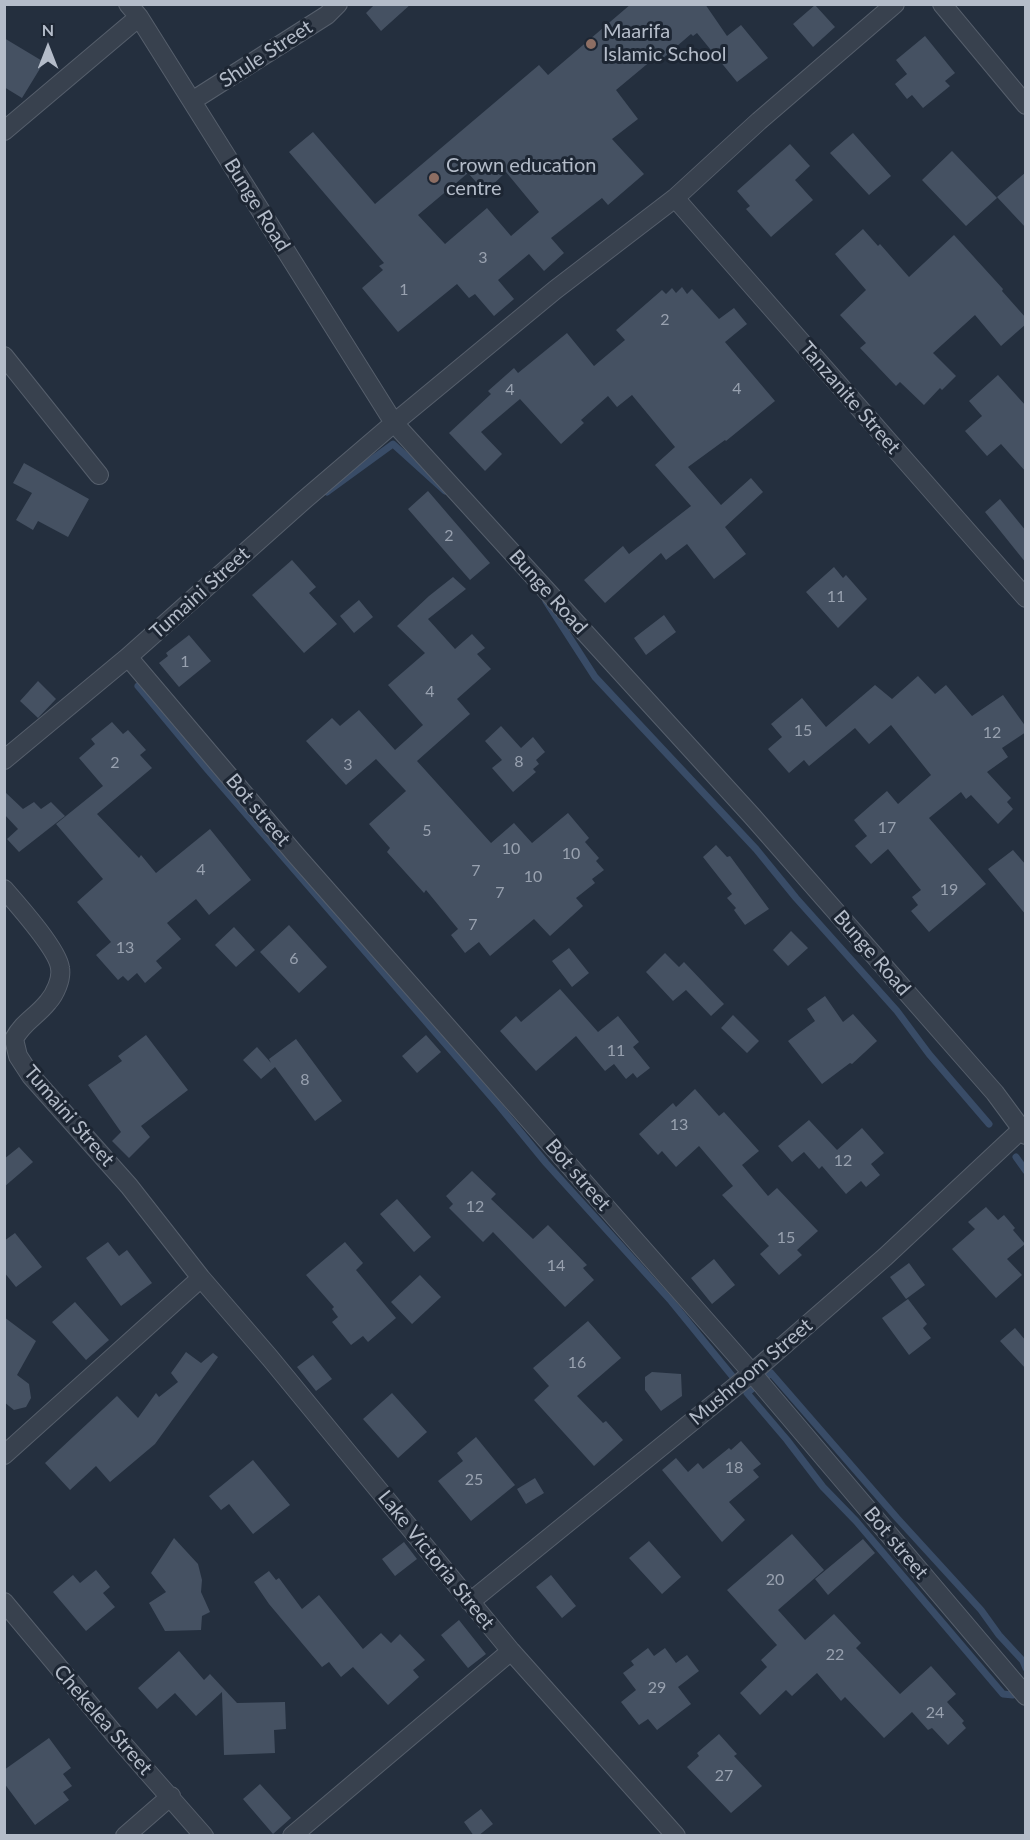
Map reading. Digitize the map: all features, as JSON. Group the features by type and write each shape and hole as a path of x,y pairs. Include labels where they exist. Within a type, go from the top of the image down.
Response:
{"street":[{"name":"Shule Street","path":"192,101 327,15 338,4"},
{"name":"Tumaini Street","path":"4,760 128,657 394,423 555,290 675,198 759,121 894,4"},
{"path":"942,4 1026,105"},
{"name":"Bunge Road","path":"134,11 394,423 752,816 995,1093 1023,1132"},
{"path":"4,131 134,11"},
{"name":"Tanzanite Street","path":"675,198 1026,598"},
{"path":"4,356 99,475"},
{"name":"Bot street","path":"128,657 295,854 752,1372 1026,1696"},
{"name":"Tumaini Street","path":"4,889 49,945 60,966 60,978 50,1001 20,1027 14,1039 18,1056 31,1076 136,1194 201,1278"},
{"name":"Mushroom Street","path":"470,1602 752,1372 885,1257 1023,1132"},
{"path":"4,1455 201,1278"},
{"name":"Lake Victoria Street","path":"201,1278 270,1358 511,1651 676,1836"},
{"name":"Chekelea Street","path":"4,1602 109,1729 171,1796 204,1836"},
{"path":"292,1836 511,1651"},
{"path":"125,1836 171,1796"}],"building":[{"path":"375,4 411,4 381,31 366,13"},
{"path":"631,4 705,4 727,36 741,25 768,58 737,82 697,33 693,36 691,34 662,59 658,55 616,90 638,119 612,139 644,174 608,205 602,198 551,238 564,253 544,271 529,254 498,280 514,299 494,316 475,294 469,298 457,284 398,332 362,288 383,270 379,266 384,263 289,152 313,132 375,204 539,65 548,75","holes":["506,172 539,212 511,236 487,208 445,244 418,215 468,173 485,192"]},
{"path":"815,5 835,27 813,47 793,24"},
{"path":"925,36 955,73 945,81 950,86 923,108 912,95 907,99 895,84 907,74 896,60"},
{"path":"4,38 44,62 22,98 4,87"},
{"path":"853,133 891,176 869,195 830,153"},
{"path":"790,144 810,166 795,180 813,200 771,237 746,209 750,206 737,191"},
{"path":"952,151 997,198 966,226 922,180"},
{"path":"1026,172 1026,228 997,197"},
{"path":"863,229 878,246 880,244 909,277 954,235 1003,289 1002,291 1026,318 1026,324 1001,346 975,315 933,353 956,376 942,390 940,388 924,405 900,382 896,386 860,348 866,343 840,315 866,290 835,254"},
{"path":"682,287 687,294 692,289 719,319 734,308 747,324 725,342 775,401 726,441 688,467 721,505 751,478 763,492 725,527 746,554 714,579 687,544 666,560 661,553 605,603 584,580 623,546 629,554 691,506 655,465 675,447 632,395 617,407 608,396 581,420 584,423 561,444 520,399 481,432 502,454 485,471 449,433 491,394 488,391 514,368 518,373 567,333 594,366 625,340 616,330 662,290 666,294 672,288 676,293"},
{"path":"998,375 1026,406 1026,472 1001,444 987,456 965,431 982,416 969,401"},
{"path":"24,463 89,499 68,537 38,521 33,530 16,520 32,493 13,483"},
{"path":"428,491 490,563 470,580 408,509"},
{"path":"1000,499 1026,531 1026,563 985,512"},
{"path":"292,560 316,587 309,593 337,624 304,653 252,595"},
{"path":"834,567 843,578 846,575 867,599 838,628 806,592"},
{"path":"453,577 466,589 428,619 455,649 472,634 485,648 477,654 491,669 457,699 470,714 417,761 491,843 514,823 532,843 568,813 589,838 585,842 599,858 596,861 604,870 592,879 595,883 576,898 583,906 550,936 534,919 490,956 479,942 465,953 451,935 458,929 426,890 424,893 387,852 390,848 369,824 406,791 376,759 346,785 306,741 332,718 340,726 359,710 395,750 423,725 388,685 425,653 397,626"},
{"path":"359,600 373,617 354,633 340,616"},
{"path":"664,615 676,632 646,655 634,638"},
{"path":"189,635 211,661 179,687 159,663 168,656 166,653"},
{"path":"918,676 935,694 946,685 972,716 1003,695 1026,727 1026,732 1002,748 1008,757 987,772 1011,798 1007,802 1013,809 998,824 971,795 966,799 961,792 929,818 986,884 929,932 911,911 918,905 912,897 921,890 888,849 871,864 855,846 867,836 854,820 887,791 898,804 931,775 891,725 869,744 855,728 809,766 804,760 789,773 768,749 782,737 771,724 802,698 826,727 875,685 892,699"},
{"path":"38,681 56,699 38,718 20,701"},
{"path":"112,722 123,734 128,730 146,750 140,755 152,768 97,814 139,858 141,855 156,873 210,829 251,880 209,915 196,899 167,923 181,939 156,961 162,968 145,983 137,973 128,981 123,976 118,980 96,955 111,942 77,902 103,879 56,824 103,786 79,758 95,744 91,739"},
{"path":"501,726 521,748 533,737 545,752 536,760 539,764 533,769 536,772 513,792 492,768 502,760 485,741"},
{"path":"4,791 23,809 34,802 41,809 51,802 65,816 19,852 7,839 18,829 4,814"},
{"path":"716,845 727,857 730,856 769,909 745,925 734,910 736,908 727,898 732,894 703,857"},
{"path":"1013,850 1026,865 1026,915 988,869"},
{"path":"289,925 327,967 299,993 260,952"},
{"path":"234,927 255,950 236,967 215,945"},
{"path":"791,931 808,948 788,966 773,950"},
{"path":"569,948 589,973 572,987 552,961"},
{"path":"665,953 679,967 684,962 724,1004 711,1016 686,990 673,1001 646,972"},
{"path":"560,989 598,1032 618,1016 639,1042 633,1047 650,1068 637,1078 633,1073 626,1079 614,1064 605,1071 576,1036 536,1071 500,1031 516,1016 521,1022"},
{"path":"825,996 843,1022 853,1014 877,1041 852,1064 850,1063 822,1084 788,1041 815,1021 807,1009"},
{"path":"733,1015 759,1041 747,1053 721,1028"},
{"path":"146,1035 188,1090 141,1126 150,1137 129,1158 112,1141 121,1132 88,1085 122,1061 118,1056"},
{"path":"426,1035 441,1052 417,1073 402,1056"},
{"path":"296,1039 342,1101 315,1121 275,1067 261,1079 243,1060 257,1047 271,1063 269,1059"},
{"path":"695,1089 719,1116 724,1112 759,1151 742,1165 768,1196 777,1188 818,1231 797,1250 802,1255 779,1275 760,1254 769,1246 722,1195 733,1186 699,1146 676,1167 662,1151 658,1155 639,1134 673,1103 676,1107"},
{"path":"809,1120 837,1150 862,1128 884,1153 871,1164 880,1175 866,1187 861,1181 846,1194 822,1166 819,1169 804,1152 792,1162 778,1146"},
{"path":"19,1147 33,1162 4,1187 4,1159"},
{"path":"472,1171 496,1194 491,1199 533,1239 548,1225 587,1265 583,1268 594,1280 565,1307 493,1232 483,1242 449,1208 453,1204 446,1196"},
{"path":"397,1199 431,1237 414,1252 380,1214"},
{"path":"986,1207 998,1220 1004,1215 1025,1244 1007,1259 1022,1275 996,1298 952,1249 975,1229 968,1222"},
{"path":"15,1233 42,1267 16,1287 4,1272 4,1241"},
{"path":"108,1242 119,1256 127,1250 152,1283 121,1306 86,1258"},
{"path":"345,1242 363,1263 356,1270 396,1318 368,1342 363,1336 351,1345 332,1322 338,1317 332,1309 334,1307 306,1275"},
{"path":"714,1259 735,1285 712,1304 691,1278"},
{"path":"909,1263 925,1285 906,1299 890,1277"},
{"path":"420,1275 441,1297 412,1324 391,1302"},
{"path":"908,1299 927,1324 923,1328 931,1338 909,1355 882,1318"},
{"path":"75,1302 109,1340 86,1360 52,1322"},
{"path":"4,1317 36,1341 17,1375 29,1384 31,1398 26,1407 14,1410 4,1402"},
{"path":"588,1321 621,1358 577,1396 603,1423 606,1421 623,1440 594,1466 534,1400 549,1386 533,1368"},
{"path":"1015,1328 1026,1341 1026,1369 1000,1341"},
{"path":"186,1352 201,1363 213,1353 218,1357 155,1444 110,1482 96,1466 70,1490 45,1463 117,1396 138,1418 156,1393 159,1397 178,1382 171,1373"},
{"path":"313,1355 332,1379 316,1391 297,1367"},
{"path":"652,1372 681,1374 682,1396 661,1411 645,1390 645,1377"},
{"path":"392,1393 427,1432 398,1458 363,1419"},
{"path":"476,1437 515,1485 471,1521 438,1481 463,1461 457,1453"},
{"path":"741,1441 761,1464 753,1470 759,1477 729,1502 745,1520 722,1542 662,1470 676,1458 688,1472 698,1463 703,1469"},
{"path":"253,1460 290,1505 253,1534 229,1504 221,1510 209,1496"},
{"path":"535,1478 544,1493 526,1504 517,1489"},
{"path":"792,1534 824,1570 778,1610 805,1640 834,1614 861,1643 856,1648 900,1694 931,1666 956,1694 947,1702 964,1721 962,1723 966,1728 948,1745 932,1728 928,1730 912,1712 884,1738 845,1697 841,1701 817,1673 792,1696 786,1690 760,1715 740,1693 767,1667 761,1660 777,1645 727,1590"},
{"path":"174,1538 198,1564 202,1580 201,1592 210,1612 202,1616 201,1630 165,1631 149,1603 166,1592 151,1573"},
{"path":"863,1539 875,1553 828,1595 815,1579"},
{"path":"649,1541 681,1577 662,1594 629,1558"},
{"path":"404,1542 417,1559 395,1576 382,1559"},
{"path":"96,1570 110,1587 103,1593 115,1607 86,1631 53,1592 73,1575 80,1583"},
{"path":"269,1571 276,1580 279,1578 302,1609 319,1595 363,1649 381,1633 391,1643 400,1634 425,1660 413,1670 419,1677 388,1705 353,1667 341,1677 329,1662 322,1667 269,1604 254,1582"},
{"path":"551,1575 576,1606 562,1618 536,1587"},
{"path":"459,1620 486,1654 468,1668 441,1635"},
{"path":"648,1648 654,1656 665,1648 676,1663 687,1655 699,1671 678,1687 691,1704 657,1730 648,1719 639,1725 621,1702 636,1690 623,1673 634,1665 631,1661"},
{"path":"179,1651 204,1680 210,1674 237,1703 285,1702 286,1729 274,1730 275,1753 224,1755 222,1692 196,1716 175,1693 157,1709 138,1688"},
{"path":"719,1734 737,1754 734,1756 762,1786 731,1813 687,1767 699,1756 697,1753"},
{"path":"49,1738 71,1768 63,1774 72,1786 63,1792 69,1800 35,1825 4,1783 4,1770"},
{"path":"260,1784 291,1818 273,1834 243,1799"},
{"path":"481,1809 493,1824 478,1836 474,1836 464,1822"}],"waterway":[{"path":"327,492 393,444 445,491"},
{"path":"546,601 595,677 756,849 796,898 897,1011 929,1054 989,1124"},
{"path":"138,686 546,1163 671,1301 733,1377"},
{"path":"1016,1157 1026,1171"},
{"path":"1013,1695 1003,1694 856,1521 823,1487 747,1393 771,1373 897,1518 981,1610 999,1635 1023,1661 1026,1668"}],"place":[{"name":"Maarifa Islamic School","path":"591,44"},
{"name":"Crown education centre","path":"434,178"}]}
